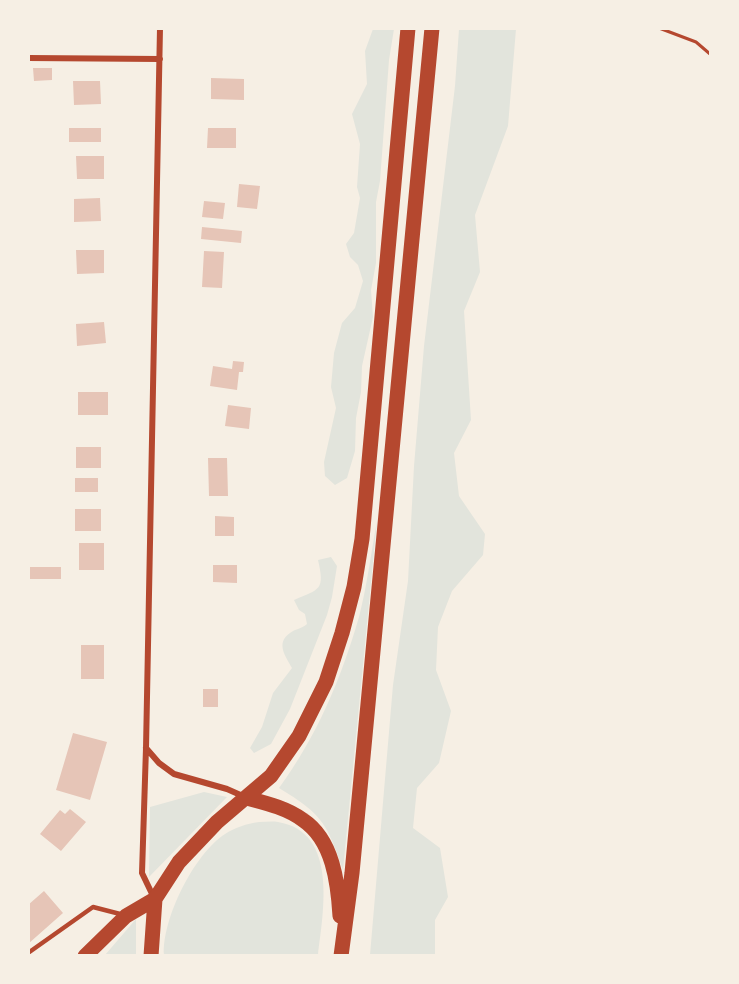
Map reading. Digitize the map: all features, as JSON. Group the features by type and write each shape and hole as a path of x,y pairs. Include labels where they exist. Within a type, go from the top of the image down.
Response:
{"highway":[{"path":"85,956 126,916 155,899 179,862 197,842 271,776 299,736 326,682 354,587 364,527 408,28"},
{"path":"342,951 352,873 432,28"},
{"path":"247,798 293,814 314,829 319,837 331,860 337,886 342,951"},
{"path":"151,956 155,899"}],"street":[{"path":"155,899 142,873 160,28"},
{"path":"28,58 160,59"},
{"path":"146,748 159,763 174,774 227,789 247,798"}],"lane":[{"path":"28,953 93,907 126,916"}],"path":[{"path":"659,28 696,42 711,54"}],"shaded area":[{"path":"373,29 394,29 389,60 380,181 376,202 376,263 371,290 373,317 362,366 355,451 347,478 335,485 325,476 324,462 336,408 331,387 334,353 342,323 355,308 363,281 358,265 350,257 346,244 354,233 360,198 357,187 360,144 352,114 367,84 365,51"},
{"path":"459,29 516,29 508,126 475,215 480,272 464,311 471,420 454,453 459,496 485,534 483,555 452,591 438,627 436,670 451,711 439,763 417,788 413,828 440,848 448,897 435,920 435,955 370,955 393,685 408,581 414,466 424,346 455,86"},
{"path":"377,521 343,870 332,841 321,821 305,805 279,788 305,748 336,685 362,605"},
{"path":"331,557 337,566 327,615 290,709 271,744 254,753 250,748 262,727 273,693 292,668 283,650 283,641 290,633 307,624 305,614 299,610 294,600 318,587 321,577 318,560"},
{"path":"204,792 227,797 149,877 150,807"},
{"path":"259,822 278,822 297,829 311,841 319,857 324,897 318,955 164,955 168,924 174,906 182,888 202,856 213,843 233,829"},
{"path":"136,919 136,955 105,955"}],"building":[{"path":"33,68 52,68 52,80 34,81"},
{"path":"211,78 244,79 244,100 211,99"},
{"path":"73,81 100,81 101,104 74,105"},
{"path":"69,128 101,128 101,142 69,142"},
{"path":"208,128 236,128 236,148 207,148"},
{"path":"76,156 104,156 104,179 77,179"},
{"path":"239,184 260,186 257,209 237,207"},
{"path":"100,198 101,221 74,222 74,199"},
{"path":"204,201 225,203 223,219 202,217"},
{"path":"202,227 242,231 241,243 201,239"},
{"path":"76,250 104,250 104,273 77,274"},
{"path":"204,251 224,252 222,288 202,287"},
{"path":"104,322 106,343 77,346 76,324"},
{"path":"233,361 244,362 243,372 239,372 237,390 210,386 213,366 232,369"},
{"path":"78,392 108,392 108,415 78,415"},
{"path":"228,405 251,408 249,429 225,426"},
{"path":"76,447 101,447 101,468 76,468"},
{"path":"208,458 227,458 228,496 209,496"},
{"path":"75,478 98,478 98,492 75,492"},
{"path":"75,509 101,509 101,531 75,531"},
{"path":"215,516 234,517 234,536 215,536"},
{"path":"79,543 104,543 104,570 79,570"},
{"path":"213,565 237,565 237,583 213,582"},
{"path":"30,567 61,567 61,579 30,579"},
{"path":"81,645 104,645 104,679 81,679"},
{"path":"203,689 218,689 218,707 203,707"},
{"path":"73,733 107,742 90,800 56,790"},
{"path":"70,809 86,822 61,851 40,834 60,810 65,814"},
{"path":"44,891 63,913 28,944 28,905"}]}
